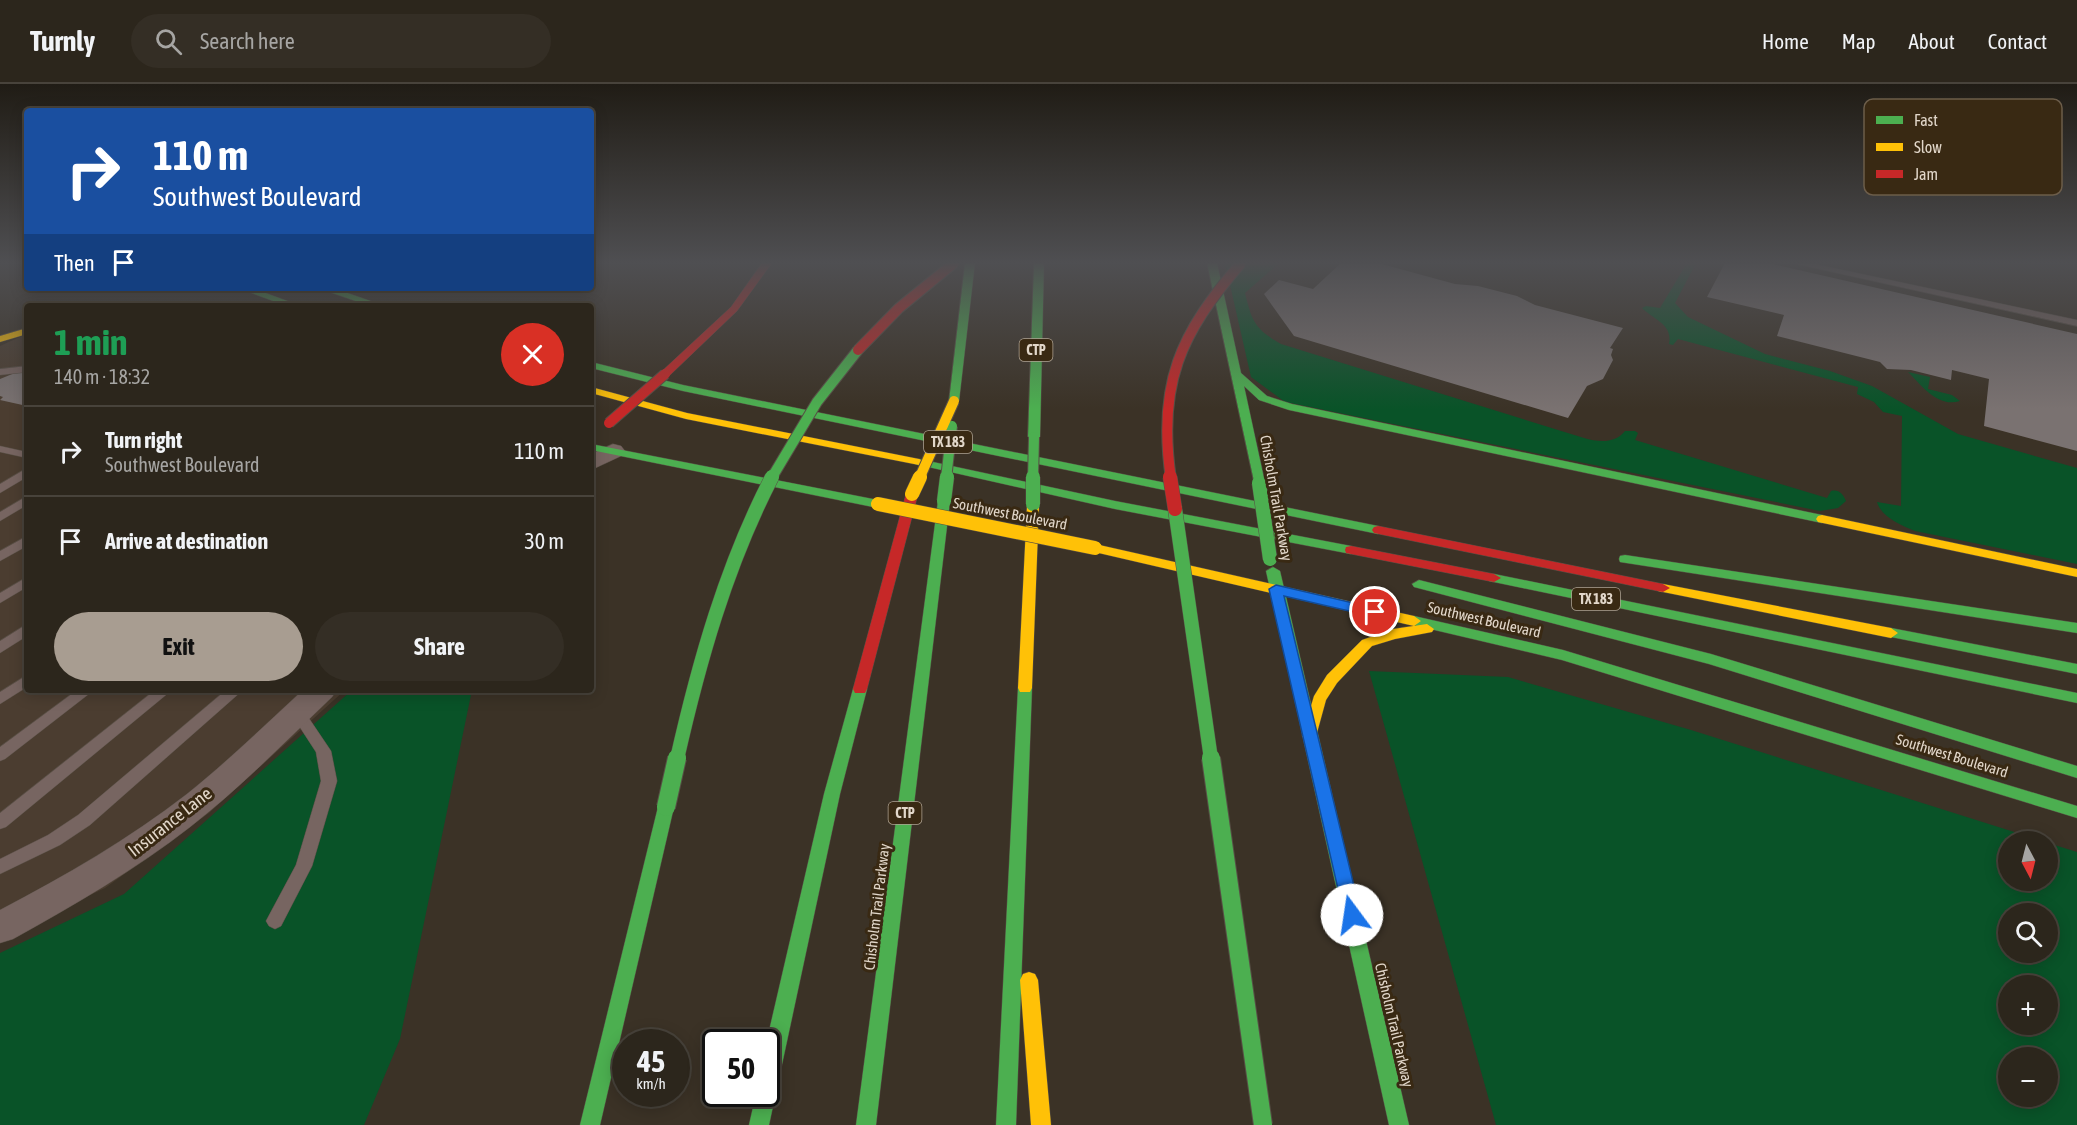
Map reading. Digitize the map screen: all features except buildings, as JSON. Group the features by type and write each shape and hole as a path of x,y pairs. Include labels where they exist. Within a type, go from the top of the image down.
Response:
{"main road":[{"path":"594,435 709,335 732,312"},
{"path":"590,1125 711,622 733,561 764,490 803,421 850,357 894,312"},
{"name":"Chisholm Trail Parkway","path":"866,1125 944,501 964,312"},
{"name":"CTP","path":"1006,1125 1033,504 1038,312"},
{"path":"1201,312 1188,333 1180,354 1168,398 1166,436 1263,1125"},
{"name":"Chisholm Trail Parkway","path":"1223,312 1258,483 1276,589 1399,1125"},
{"path":"9,320 24,323"},
{"path":"0,339 24,332"},
{"name":"TX 183","path":"594,366 683,388 1561,568 2077,669"},
{"path":"1236,374 1263,398 1288,407 2077,573"},
{"name":"Southwest Boulevard","path":"594,391 686,416 1007,480 1115,505 1451,569 2077,698"},
{"path":"779,1029 832,795 912,494 954,401"},
{"name":"Southwest Boulevard","path":"602,449 1095,548 1563,655 2077,812"},
{"path":"1115,505 1321,558"},
{"path":"1305,515 1503,541"},
{"path":"1607,556 2077,628"},
{"path":"1402,579 1711,659 2077,772"},
{"path":"1310,737 1319,700 1332,679 1367,644 1394,634 1440,627"},
{"path":"1017,831 1041,1125"},
{"path":"759,1125 763,1107"}],"street":[{"name":"Insurance Lane","path":"0,928 58,897 125,856 200,801 319,693"}],"lane":[{"path":"2024,312 2077,323"},
{"path":"0,372 24,369"},
{"path":"0,449 24,454"},
{"path":"0,489 24,474"},
{"path":"0,517 24,502"},
{"path":"0,557 24,542"},
{"path":"0,598 24,583"},
{"path":"0,648 24,631"},
{"path":"0,699 24,682"},
{"path":"0,755 83,693"},
{"path":"0,822 161,693"},
{"path":"0,867 54,840 84,820 232,693"},
{"path":"275,921 304,866 329,781 323,751 297,712"}],"shaded area":[{"path":"24,336 24,693 342,693 209,813 105,888 0,938 0,346"}],"green space":[{"path":"1236,312 1250,312 1260,329 1281,344 1589,439 1611,440 1625,431 1635,431 1638,433 1635,440 1827,498 1831,491 1838,491 1846,501 1838,508 1820,511 1285,402 1251,377"},
{"path":"1647,312 1683,312 1688,317 1765,354 1830,371 1872,386 1958,434 2077,468 2077,564 1915,531 1898,523 1879,508 1877,502 1901,506 1902,416 1883,412 1874,402 1857,394 1858,387 1678,339 1673,345 1669,344 1668,332 1662,323"},
{"path":"1908,372 1930,377 1928,389 1952,395 1960,401 1938,399"},
{"path":"1369,671 1508,677 1691,730 2011,831 1998,831 1998,891 2058,891 2058,846 2077,852 2077,1125 1496,1125"},
{"path":"349,693 471,693 400,1039 364,1125 0,1125 0,953 124,894"}],"traffic: fast":[{"path":"954,401 964,312"},
{"path":"1034,437 1038,312"},
{"path":"1222,312 1259,483"},
{"path":"666,807 695,683 712,623 755,510 784,455 817,402 858,350"},
{"path":"594,366 683,388 1378,530"},
{"path":"1236,374 1263,398 1289,407 1822,519"},
{"path":"944,501 952,426"},
{"path":"1033,504 1034,437"},
{"path":"594,448 878,504"},
{"path":"919,462 1115,505 1351,550"},
{"path":"1259,483 1270,559"},
{"path":"866,1125 944,501"},
{"path":"1175,509 1263,1125"},
{"path":"1625,559 2077,628"},
{"path":"1273,571 1399,1125"},
{"path":"1494,578 2077,698"},
{"path":"1419,584 1711,659 2077,772"},
{"path":"1414,621 1563,655 2077,812"},
{"path":"1891,633 2077,669"},
{"path":"1006,1125 1025,688"},
{"path":"779,1029 832,794 860,689"},
{"path":"590,1125 666,807"},
{"path":"759,1125 763,1107"}],"traffic: slow":[{"path":"0,339 24,332"},
{"path":"594,391 686,416 919,462"},
{"path":"912,494 954,401"},
{"path":"878,504 1095,548"},
{"path":"1025,688 1033,506"},
{"path":"1822,519 2077,573"},
{"path":"1095,548 1414,621"},
{"path":"1663,588 1891,633"},
{"path":"1310,736 1319,700 1332,679 1367,643 1393,634 1427,629"},
{"path":"1029,980 1041,1125"}],"traffic: jam":[{"path":"665,374 732,312"},
{"path":"858,350 896,312"},
{"path":"1175,509 1166,435 1170,385 1186,341 1203,312"},
{"path":"609,423 665,374"},
{"path":"860,689 912,494"},
{"path":"1378,530 1663,588"},
{"path":"1351,550 1494,578"}],"route":[{"path":"1352,915 1276,589 1375,612"}]}
